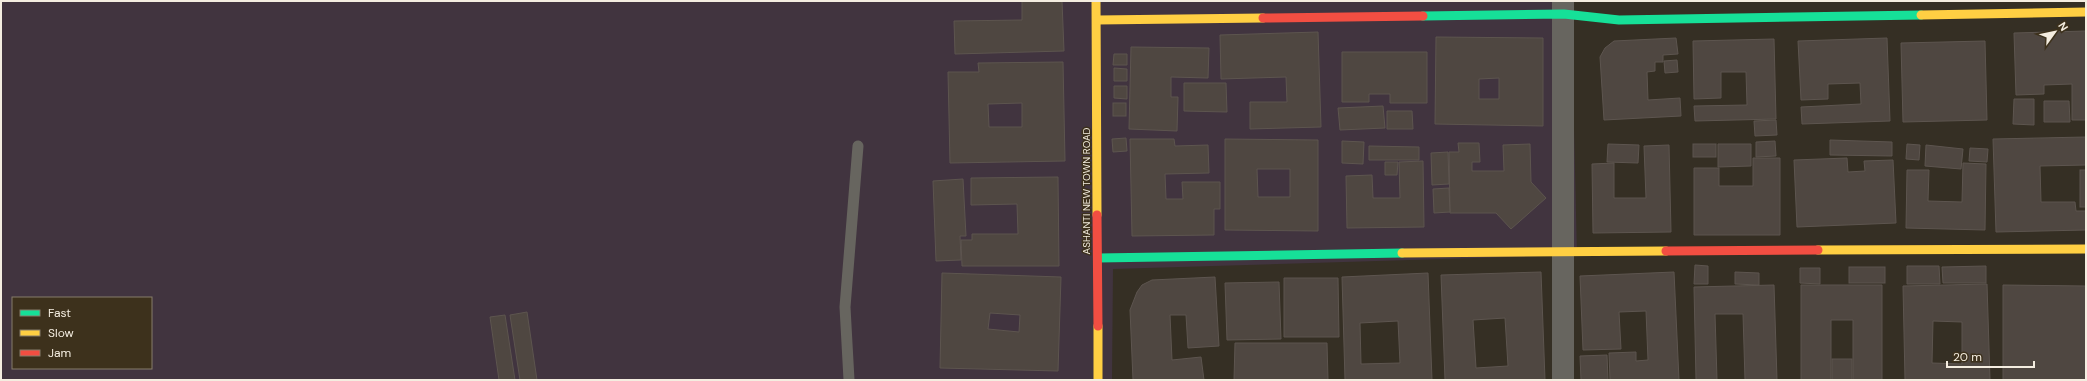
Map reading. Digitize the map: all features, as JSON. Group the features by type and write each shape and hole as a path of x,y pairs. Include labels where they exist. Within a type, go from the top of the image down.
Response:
{"street":[{"name":"ASHANTI NEW TOWN ROAD","path":"1096,1 1098,380"},
{"path":"1563,8 1563,380"},
{"path":"1097,20 1563,8 1619,20 2086,12"},
{"path":"1098,258 1562,251 2086,249"}],"lane":[{"path":"849,380 845,307 858,146"}],"shaded area":[{"path":"1,1 1571,1 1577,255 1113,269 1112,380 1,380"}],"building":[{"path":"1022,1 1062,1 1064,51 955,54 954,21 1022,20"},
{"path":"2086,31 2086,120 2072,120 2072,84 2044,85 2044,94 2016,95 2014,33"},
{"path":"1318,32 1321,127 1250,129 1250,102 1287,102 1286,77 1221,79 1220,35"},
{"path":"1436,37 1543,38 1543,126 1435,124","holes":["1499,78 1499,99 1479,99 1479,79"]},
{"path":"1676,38 1678,54 1663,55 1663,62 1655,62 1655,71 1647,72 1648,100 1680,98 1681,116 1604,120 1600,57 1605,48 1614,41"},
{"path":"1887,38 1890,121 1802,124 1801,107 1861,104 1860,83 1828,84 1828,99 1801,100 1798,41"},
{"path":"1774,39 1776,119 1695,121 1694,106 1747,105 1746,72 1721,72 1721,98 1694,99 1693,41"},
{"path":"1985,41 1987,120 1903,122 1901,43"},
{"path":"1131,47 1209,48 1208,78 1171,77 1171,97 1178,97 1177,131 1129,129"},
{"path":"1342,52 1427,52 1427,103 1390,103 1390,94 1369,94 1369,102 1342,102"},
{"path":"1114,54 1127,54 1127,65 1113,65"},
{"path":"1677,60 1678,72 1665,73 1664,61"},
{"path":"1063,62 1065,161 950,163 948,72 979,72 978,63","holes":["1022,103 1022,127 989,127 988,104"]},
{"path":"1114,68 1127,69 1127,81 1114,81"},
{"path":"1184,83 1226,83 1227,112 1184,111"},
{"path":"1114,86 1127,86 1127,99 1114,98"},
{"path":"2014,99 2034,99 2034,125 2013,124"},
{"path":"2044,101 2069,101 2070,122 2044,122"},
{"path":"1113,103 1126,103 1126,116 1113,116"},
{"path":"1383,106 1385,128 1340,130 1338,108"},
{"path":"1387,111 1412,111 1413,129 1387,129"},
{"path":"1776,120 1777,135 1755,136 1754,121"},
{"path":"2086,137 2086,165 2040,166 2041,202 2075,202 2076,211 2086,211 2086,230 1996,232 1993,139"},
{"path":"1126,138 1127,151 1113,152 1112,139"},
{"path":"1130,139 1174,139 1175,146 1208,145 1209,173 1165,174 1166,199 1183,199 1182,182 1220,182 1220,209 1214,209 1214,235 1132,236"},
{"path":"1225,139 1318,140 1318,231 1225,230","holes":["1257,169 1290,169 1290,197 1258,197"]},
{"path":"1830,140 1892,142 1892,156 1830,155"},
{"path":"1342,141 1364,142 1363,164 1342,163"},
{"path":"1775,141 1776,156 1756,157 1756,142"},
{"path":"1458,143 1479,143 1480,162 1472,162 1472,171 1504,171 1503,145 1530,144 1531,182 1546,198 1511,229 1496,213 1450,213 1449,152 1459,152"},
{"path":"1608,144 1639,145 1638,163 1607,162"},
{"path":"1693,144 1716,144 1716,157 1693,157"},
{"path":"1718,144 1751,144 1751,166 1718,167"},
{"path":"1907,144 1920,145 1919,160 1906,159"},
{"path":"1669,145 1671,232 1593,233 1592,164 1614,163 1614,198 1646,198 1644,146"},
{"path":"1926,145 1963,149 1961,169 1925,166"},
{"path":"1369,146 1419,147 1419,160 1369,160"},
{"path":"1970,148 1988,149 1987,162 1969,161"},
{"path":"1448,152 1449,184 1432,185 1431,153"},
{"path":"1753,158 1780,158 1780,235 1694,235 1694,168 1719,168 1719,186 1753,186"},
{"path":"1847,158 1848,172 1865,171 1864,161 1893,160 1896,223 1797,227 1794,160"},
{"path":"1423,161 1424,227 1347,228 1346,176 1372,175 1373,198 1400,198 1399,162"},
{"path":"1385,162 1398,162 1397,175 1385,175"},
{"path":"1963,163 1986,164 1985,230 1906,228 1907,170 1929,170 1928,201 1962,202"},
{"path":"2080,170 2086,170 2086,207 2080,207"},
{"path":"1058,177 1059,266 962,266 961,240 972,240 972,234 1018,234 1017,204 971,205 971,178"},
{"path":"963,179 966,236 960,236 961,260 936,261 933,181"},
{"path":"1449,188 1450,212 1434,213 1433,189"},
{"path":"1695,265 1708,266 1708,284 1694,284"},
{"path":"1907,266 1939,266 1940,284 1907,284"},
{"path":"1986,266 1986,283 1943,283 1942,267"},
{"path":"1849,267 1885,267 1885,283 1849,283"},
{"path":"1800,268 1820,268 1820,284 1800,283"},
{"path":"1541,272 1545,380 1445,380 1441,275","holes":["1505,318 1508,366 1476,368 1473,320"]},
{"path":"1674,272 1679,380 1610,380 1609,353 1636,352 1636,361 1648,360 1646,311 1619,312 1621,349 1583,350 1580,276"},
{"path":"1735,272 1759,273 1759,285 1735,284"},
{"path":"942,273 1061,277 1058,371 940,368","holes":["990,313 1020,315 1019,332 988,329"]},
{"path":"1428,273 1432,380 1345,380 1342,277","holes":["1398,321 1400,363 1361,364 1360,323"]},
{"path":"1215,277 1219,346 1188,348 1186,315 1170,315 1172,360 1201,357 1204,380 1133,380 1130,310 1137,292 1142,285 1152,280"},
{"path":"1284,278 1338,278 1339,337 1284,337"},
{"path":"1279,282 1281,339 1227,340 1225,283"},
{"path":"1987,284 1990,380 1905,380 1903,286","holes":["1933,321 1962,322 1962,364 1932,363"]},
{"path":"1774,285 1777,380 1745,380 1743,314 1715,314 1717,380 1696,380 1694,287"},
{"path":"1801,285 1882,285 1882,380 1853,380 1853,320 1831,320 1831,380 1801,380"},
{"path":"2003,285 2086,286 2086,380 2003,380"},
{"path":"527,312 537,380 520,380 510,315"},
{"path":"505,315 515,380 499,380 490,317"},
{"path":"1235,343 1327,343 1328,380 1234,380"},
{"path":"1607,355 1608,380 1581,380 1580,356"},
{"path":"1832,359 1852,359 1852,380 1832,380"}],"traffic: fast":[{"path":"1423,16 1564,14 1619,20 1921,15"},
{"path":"1098,258 1402,253"}],"traffic: slow":[{"path":"1096,1 1097,215"},
{"path":"1921,15 2086,12"},
{"path":"1097,20 1263,18"},
{"path":"1818,250 2086,249"},
{"path":"1402,253 1666,251"},
{"path":"1098,326 1098,380"}],"traffic: jam":[{"path":"1263,18 1423,16"},
{"path":"1097,215 1098,326"},
{"path":"1666,251 1818,250"}]}
